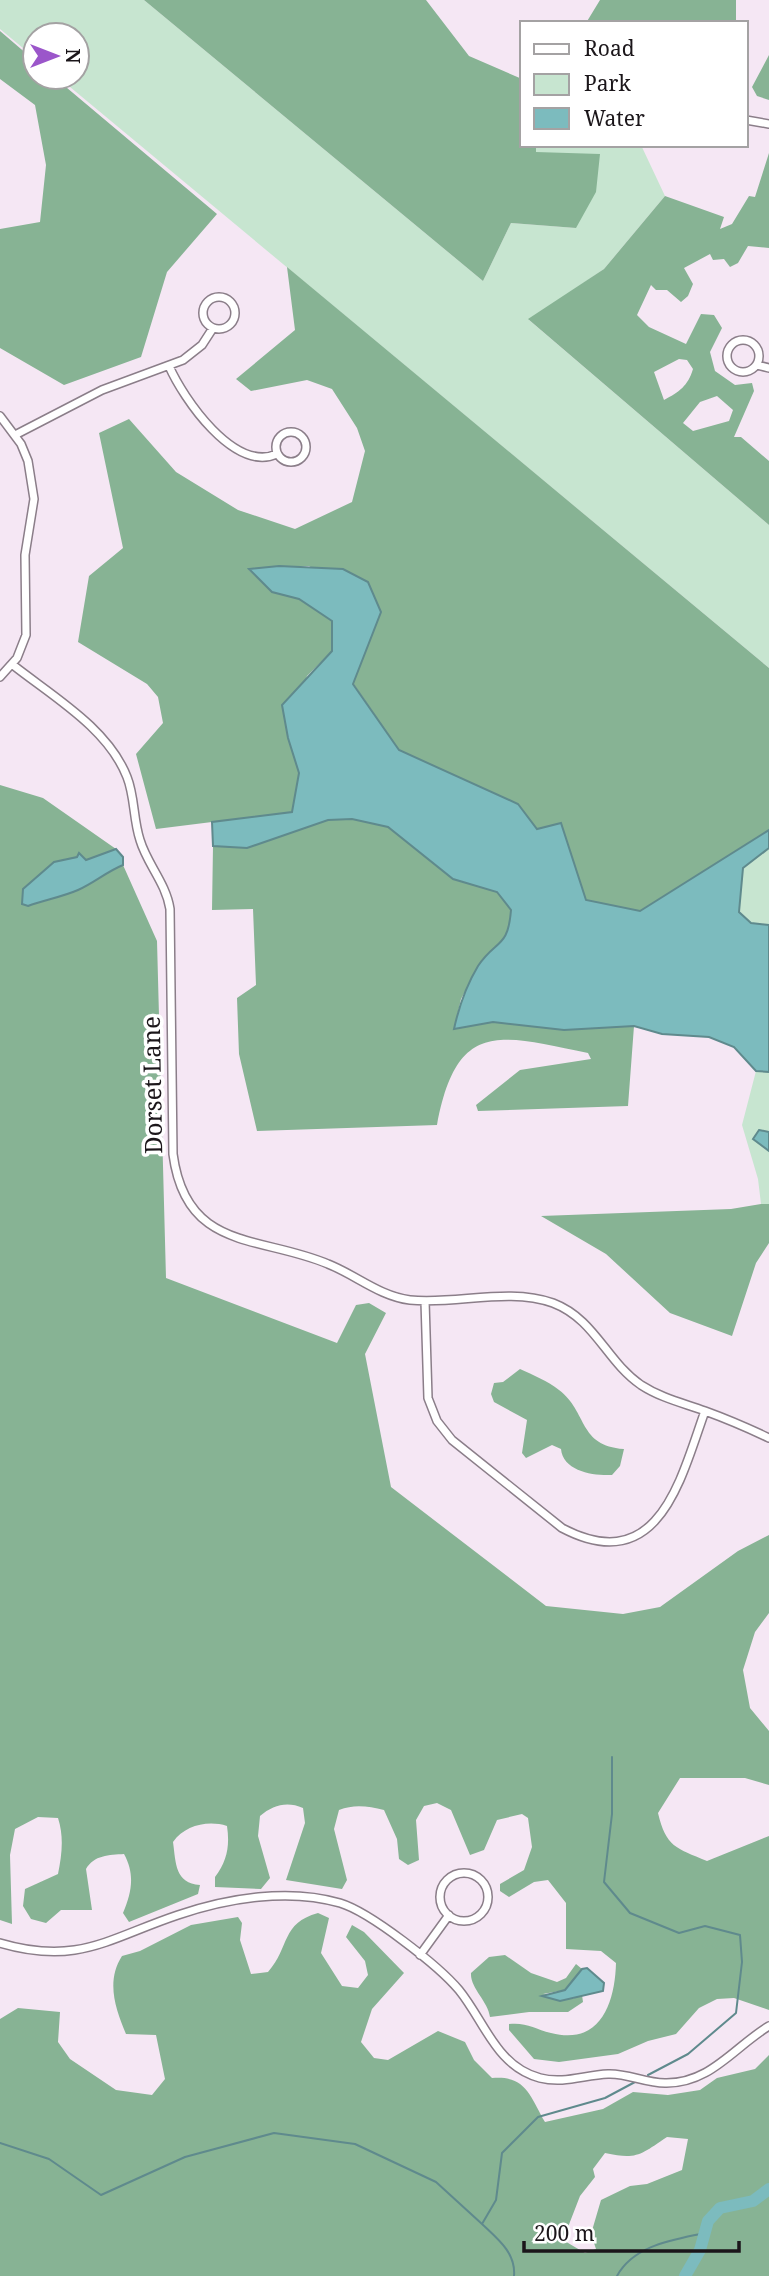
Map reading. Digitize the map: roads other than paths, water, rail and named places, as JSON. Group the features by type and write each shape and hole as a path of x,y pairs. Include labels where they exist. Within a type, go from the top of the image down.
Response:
{"street":[{"path":"748,120 769,124"},
{"path":"214,298 225,298 235,309 234,319 223,329 213,328 205,320 206,305 214,298"},
{"path":"15,435 102,390 169,366 197,350 213,328"},
{"path":"738,340 752,342 760,355 757,365 749,371 735,370 727,357 729,347 738,340"},
{"path":"757,365 769,368"},
{"path":"169,366 194,411 220,436 257,455 277,454 285,461 300,460 306,451 305,441 299,434 285,433 276,444 277,454"},
{"path":"0,416 15,435 31,469 34,499 25,555 28,626 24,643 13,665 0,677"},
{"name":"Dorset Lane","path":"13,665 95,731 113,750 131,786 136,825 144,851 169,900 173,1154 177,1176 189,1202 208,1223 231,1237 295,1252 328,1264 385,1294 425,1301 525,1297 552,1303 580,1318 620,1367 657,1394 769,1438"},
{"path":"425,1301 428,1398 443,1430 562,1528 576,1535 598,1541 620,1539 640,1533 660,1518 674,1498 705,1411"},
{"path":"453,1875 476,1875 486,1887 487,1903 484,1910 472,1919 456,1919 449,1915 441,1902 442,1887 453,1875"},
{"path":"0,1943 39,1951 83,1950 123,1938 197,1909 284,1896 348,1906 420,1955 456,1987 507,2060 527,2073 550,2080 575,2080 610,2073 662,2083 689,2081 719,2066 740,2045 769,2026"},
{"path":"420,1955 449,1915"}],"water":[{"path":"279,566 343,569 368,582 381,612 353,684 399,750 518,804 537,829 561,823 586,900 640,911 769,830 769,848 743,868 739,912 751,923 769,925 769,1072 756,1071 734,1047 709,1037 662,1034 634,1026 564,1030 493,1022 454,1029 470,981 484,957 504,938 511,910 497,892 453,879 388,827 352,819 328,820 247,848 213,846 212,822 292,812 299,773 288,738 282,705 332,651 332,621 299,599 272,592 249,569"},
{"path":"116,849 123,857 123,865 72,892 28,906 22,904 23,889 54,862 77,857 79,853 86,860"},
{"path":"759,1130 769,1132 769,1151 753,1139"},
{"path":"587,1968 604,1983 603,1991 560,2001 542,1996 565,1990 582,1969"}],"waterway":[{"path":"612,1757 612,1814 604,1882 630,1913 679,1933 705,1926 740,1935 742,1962 736,2013 688,2054 648,2075"},
{"path":"514,2276 509,2253 482,2224 496,2200 502,2153 538,2117 605,2098 635,2082"},
{"path":"0,2143 49,2159 101,2195 185,2157 274,2133 355,2144 436,2182 482,2224"},
{"path":"685,2276 700,2250 708,2221 720,2208 753,2201 769,2189"},
{"path":"617,2276 633,2257 644,2251 705,2233"}]}
